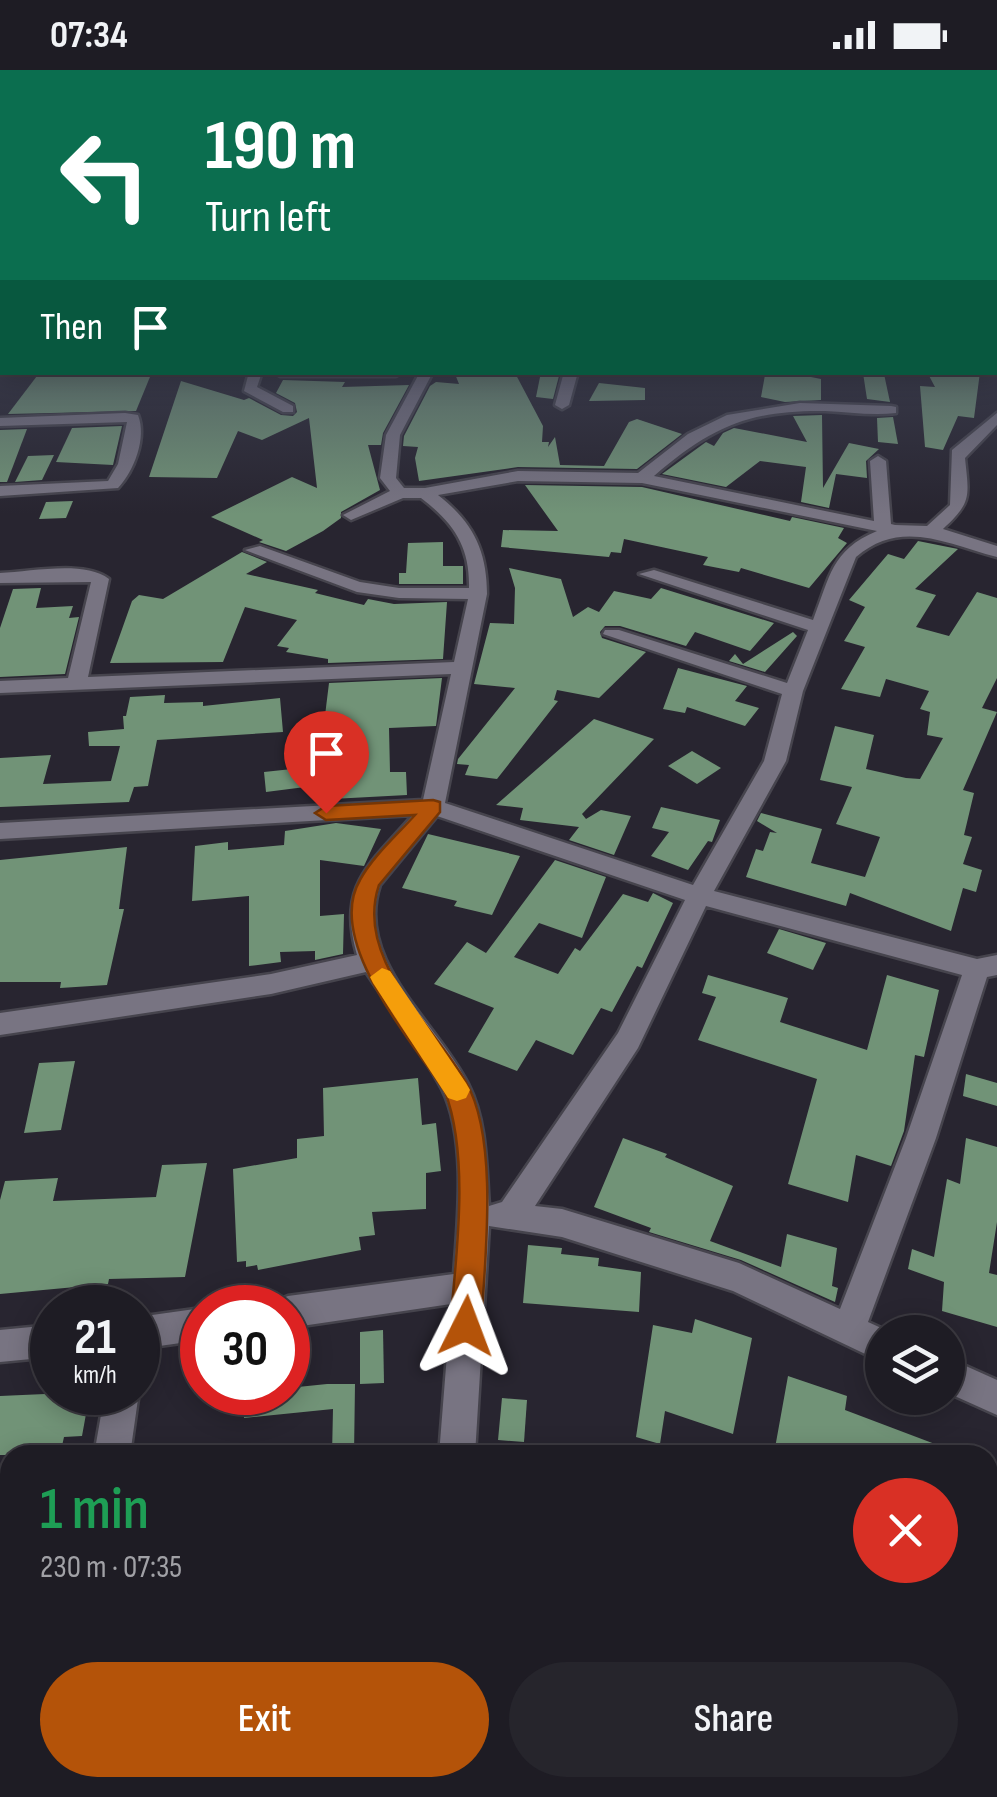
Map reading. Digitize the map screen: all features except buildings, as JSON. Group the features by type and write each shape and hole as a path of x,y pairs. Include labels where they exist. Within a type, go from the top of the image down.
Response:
{"street":[{"path":"255,375 250,388 288,409"},
{"path":"400,493 388,478 393,435 424,375"},
{"path":"562,405 570,375"},
{"path":"642,478 714,424 762,412 819,406 891,410"},
{"path":"0,422 125,418 133,418 134,422 130,452 118,481 0,491"},
{"path":"930,531 957,508 961,498 957,458 960,450 993,424"},
{"path":"878,461 889,529"},
{"path":"351,515 400,493 531,475 642,478 889,529 930,531 997,552"},
{"path":"425,492 457,516 467,533 480,564 478,594 433,807 369,882 363,900 364,934 372,961 456,1088 468,1132 474,1215 458,1445"},
{"path":"510,1217 628,1040 699,896 775,761 793,691 848,555 889,529"},
{"path":"254,550 358,587 399,593 478,594"},
{"path":"648,574 816,628"},
{"path":"0,578 88,575 100,579 78,683"},
{"path":"612,634 793,691"},
{"path":"0,687 462,668"},
{"path":"0,832 433,807 699,896 987,967 848,1330"},
{"path":"0,1024 271,984 372,961"},
{"path":"474,1215 562,1224 739,1278 865,1338"},
{"path":"310,1309 467,1287"},
{"path":"0,1346 30,1343"},
{"path":"965,1383 997,1398"},
{"path":"114,1445 118,1415"}],"slow traffic":[{"path":"382,977 457,1090"}],"route":[{"path":"326,813 433,807 369,882 363,900 364,934 372,961 456,1088 466,1111 474,1215 466,1326"}]}
